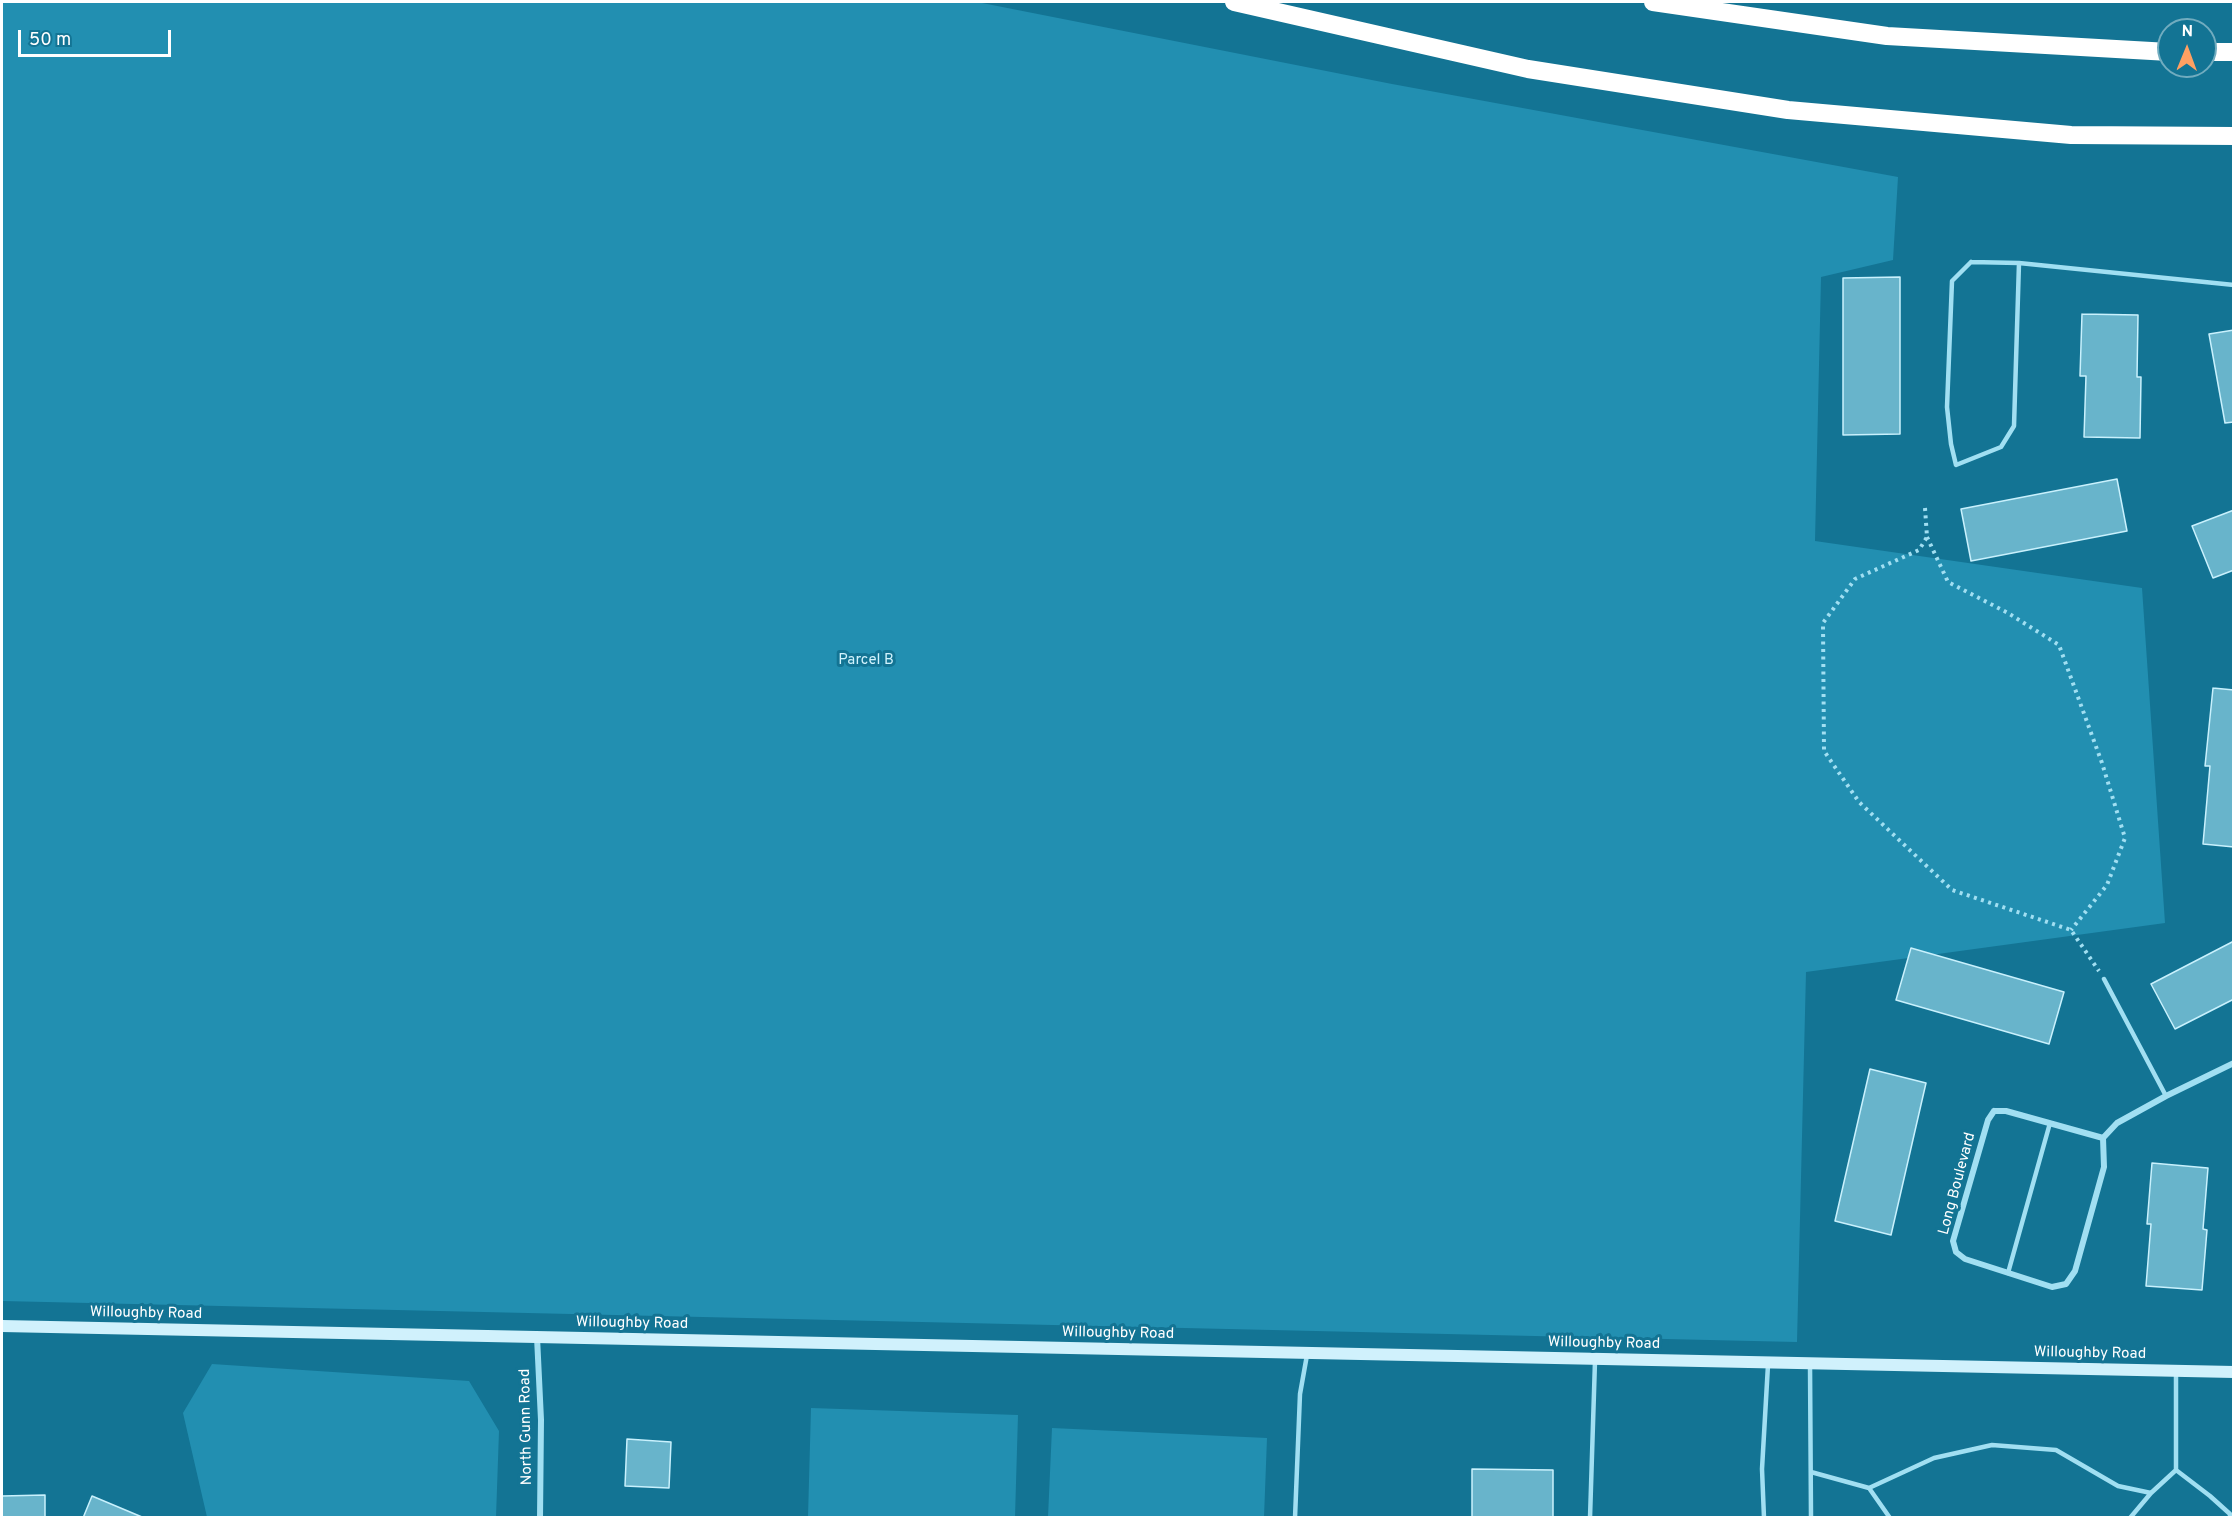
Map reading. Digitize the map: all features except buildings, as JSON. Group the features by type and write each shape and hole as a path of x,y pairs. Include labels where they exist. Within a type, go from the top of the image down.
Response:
{"highway":[{"path":"1234,2 1528,69 1788,110 2071,135 2234,136"},
{"path":"1653,2 1887,36 2157,52"},
{"path":"2217,52 2234,52"}],"street":[{"path":"2103,1138 2117,1124 2166,1096 2234,1063"},
{"name":"Long Boulevard","path":"1994,1111 2006,1111 2050,1123 2103,1138 2104,1167 2075,1271 2066,1284 2052,1287 1965,1259 1956,1252 1953,1241 1984,1131 1994,1111"},
{"name":"Willoughby Road","path":"2,1326 2234,1372"},
{"name":"North Gunn Road","path":"537,1337 541,1420 540,1518"}],"lane":[{"path":"2019,263 2014,426 2001,447 1956,465 1947,407 1952,281 1971,262 2019,263 2234,285"},
{"path":"2104,979 2166,1096"},
{"path":"2008,1273 2050,1123"},
{"path":"1295,1518 1300,1394 1308,1353"},
{"path":"1590,1518 1595,1359"},
{"path":"1764,1518 1762,1469 1768,1362"},
{"path":"1810,1363 1811,1518"},
{"path":"2130,1518 2151,1492 2176,1470 2176,1370"},
{"path":"1869,1488 1934,1458 1992,1446 2055,1450 2118,1486 2151,1492"},
{"path":"2176,1470 2210,1496 2230,1514 2230,1518"},
{"path":"1811,1472 1869,1488 1890,1518"}],"path":[{"path":"1925,508 1927,537 1948,582 2008,613 2059,645 2094,741 2125,838 2107,885 2071,930"},
{"path":"1927,537 1919,550 1855,579 1823,623 1824,751 1859,802 1952,890 2071,930 2104,979"}],"green space":[{"name":"Parcel B","path":"2,2 977,2 1392,84 1898,177 1893,260 1821,277 1815,541 2142,588 2165,923 1806,972 1797,1342 2,1301"},
{"path":"212,1364 469,1381 499,1431 496,1517 207,1517 183,1413"},
{"path":"811,1408 1018,1415 1015,1517 808,1517"},
{"path":"1052,1428 1267,1438 1264,1517 1048,1517"}]}
